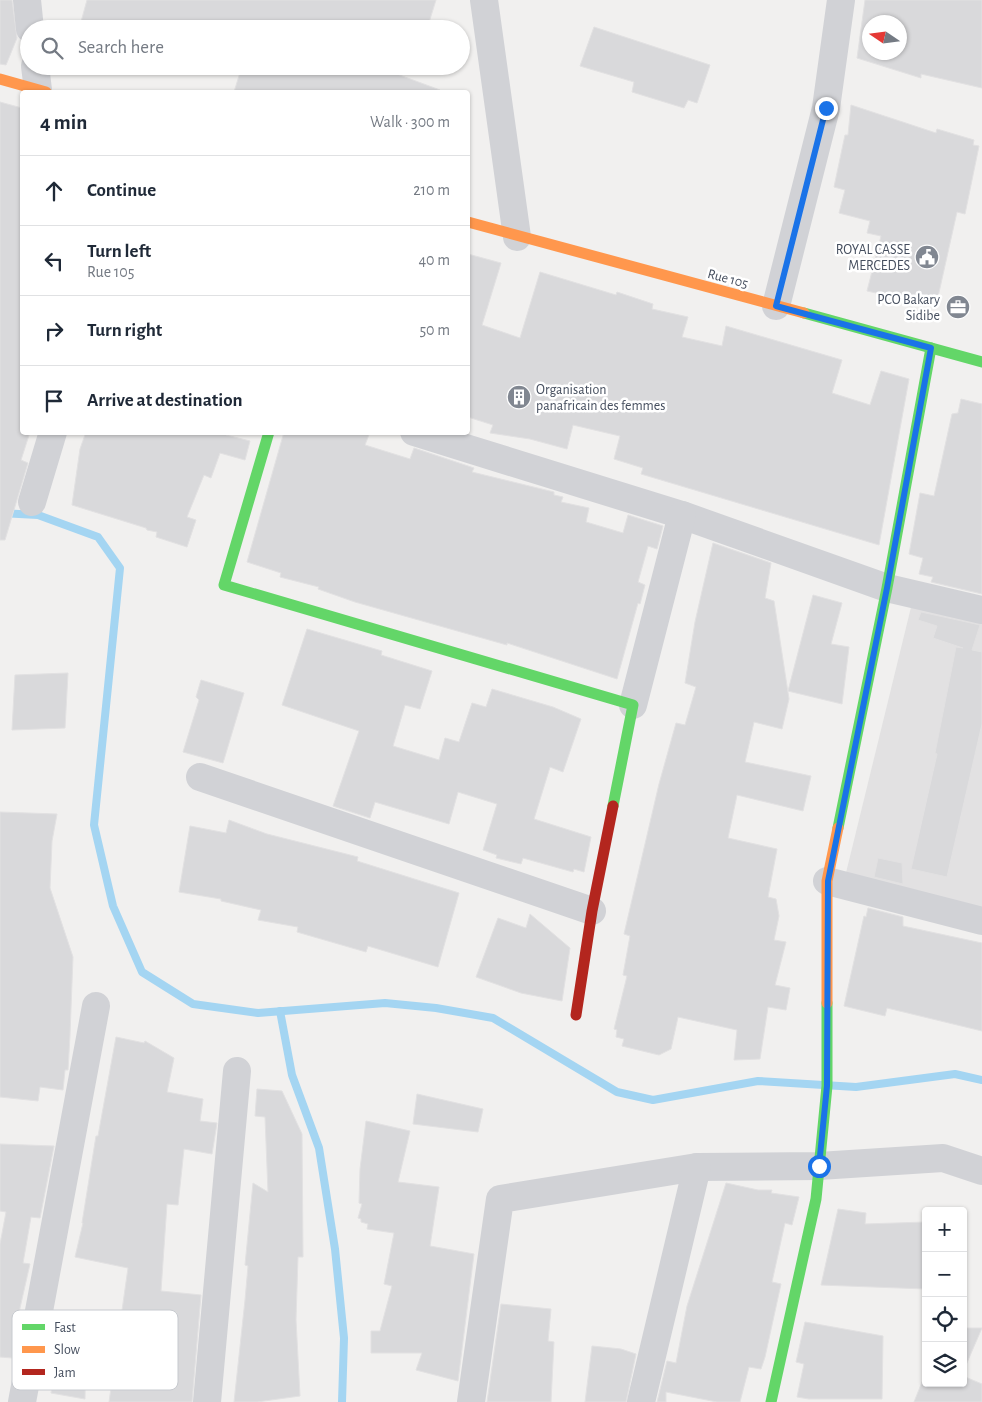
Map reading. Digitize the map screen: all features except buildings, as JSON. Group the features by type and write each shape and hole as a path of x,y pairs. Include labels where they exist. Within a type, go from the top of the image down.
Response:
{"street":[{"path":"27,0 29,20"},
{"path":"484,0 517,238"},
{"path":"776,306 826,108 841,0"},
{"path":"0,79 40,83"},
{"name":"Rue 105","path":"470,223 517,238 982,362"},
{"path":"771,1402 816,1198 827,1086 828,881 887,588 931,348"},
{"path":"32,502 51,435"},
{"path":"268,435 224,585 633,705"},
{"path":"424,435 682,514 887,588 982,610"},
{"path":"576,1015 592,910 633,705 682,514"},
{"path":"200,777 592,910"},
{"path":"828,881 982,920"},
{"path":"39,1310 96,1006"},
{"path":"207,1402 237,1071"},
{"path":"471,1402 500,1199 697,1167 819,1166 943,1158 982,1171"},
{"path":"641,1402 697,1167"}],"shaded area":[{"path":"913,599 982,618 982,916 843,885"}],"waterway":[{"path":"0,513 38,515 98,537 120,568 94,825 113,906 142,972 193,1004 258,1013 385,1003 436,1008 493,1018 617,1092 653,1100 758,1081 856,1087 955,1074 982,1080"},
{"path":"280,1011 292,1075 319,1148 335,1249 344,1338 342,1402"}],"traffic: fast":[{"path":"804,313 982,362"},
{"path":"838,828 887,588 931,348"},
{"path":"268,435 224,585 633,705 613,806"},
{"path":"771,1402 816,1199 827,1086 827,1003"}],"traffic: slow":[{"path":"0,79 39,90"},
{"path":"470,223 804,313"},
{"path":"827,1003 827,881 838,828"}],"traffic: jam":[{"path":"576,1015 592,911 613,806"}],"place":[{"name":"ROYAL CASSE MERCEDES","path":"927,257"},
{"name":"PCO Bakary Sidibe","path":"958,307"},
{"name":"Organisation panafricain des femmes","path":"519,397"}],"route":[{"path":"819,1166 827,1086 828,881 887,588 931,348 776,306 826,108"}]}
